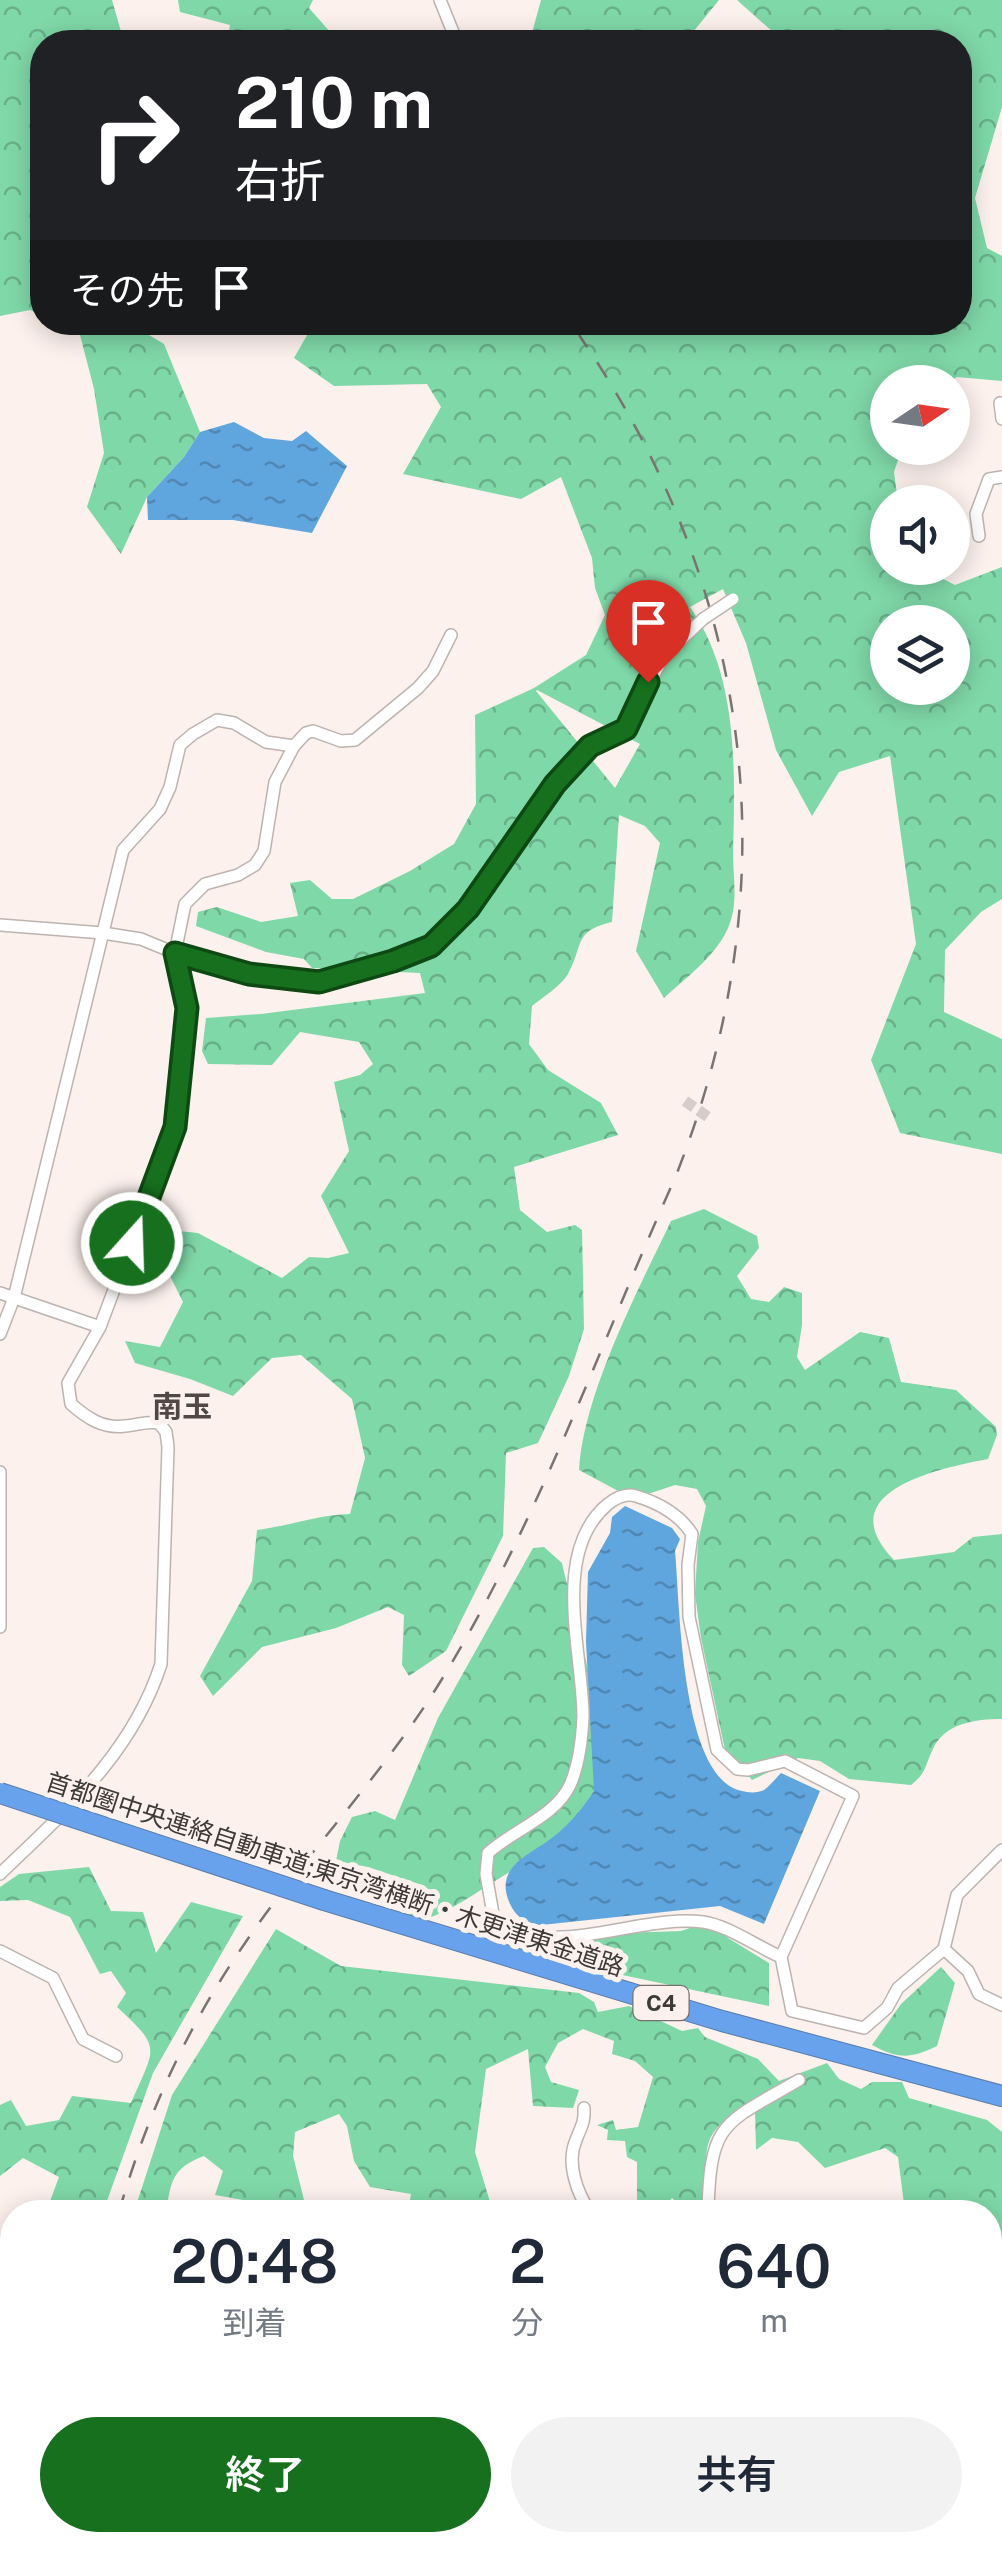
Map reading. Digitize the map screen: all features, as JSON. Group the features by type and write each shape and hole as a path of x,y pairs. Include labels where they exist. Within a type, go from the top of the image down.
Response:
{"highway":[{"name":"首都圏中央連絡自動車道;東京湾横断・木更津東金道路","path":"0,1794 324,1900 722,2021 1002,2096"}],"street":[{"path":"440,0 452,30"},
{"path":"1000,403 1002,419"},
{"path":"978,536 976,514 984,491 989,479 1002,476"},
{"path":"0,926 103,933 141,940 249,974 319,982 431,946 468,909 555,784 590,746 626,729 664,656 703,618 733,599"},
{"path":"0,1874 78,1802 102,1772 152,1690 161,1664 166,1432 159,1423 106,1426 88,1418 70,1404 68,1383 100,1328 175,1127 187,1008 175,953 184,904 205,884 238,875 255,865 264,851 276,782 294,746 313,731 341,741 355,740 418,688 452,635"},
{"path":"0,1334 14,1298 123,850 160,808 170,787 180,745 217,720 234,724 266,742 294,746"},
{"path":"0,1293 100,1328"},
{"path":"0,1472 0,1627"},
{"path":"780,1957 706,1922 635,1924 548,1938 516,1930 493,1914 486,1874 488,1853 552,1808 572,1782 582,1718 574,1580 589,1524 616,1498 630,1494 642,1498 682,1518 692,1534 689,1616 716,1750 737,1769 786,1761 852,1796 780,1957 792,2012 864,2028 887,2008 898,1988 944,1949 957,1896 1002,1850"},
{"path":"944,1949 968,1971 980,1994 1002,2005"},
{"path":"0,1951 53,1978 83,2039 116,2056"},
{"path":"709,2200 712,2154 725,2126 799,2080"},
{"path":"582,2200 573,2169 574,2144 585,2123 584,2108"}],"green space":[{"path":"0,0 112,0 121,30 30,30 30,310 0,316"},
{"path":"178,0 313,0 309,8 328,30 229,30 230,25 180,12"},
{"path":"541,0 719,0 695,30 533,30"},
{"path":"737,0 1002,0 1002,107 975,198 987,248 1002,256 1002,381 970,378 970,365 870,365 870,465 896,465 896,485 870,485 870,585 970,585 970,579 1002,567 1002,899 981,912 945,950 944,1012 1002,1039 1002,1154 900,1133 871,1060 916,944 890,756 839,772 812,816 776,750 746,643 723,589 690,607 718,663 731,726 735,893 728,928 704,961 664,998 636,951 660,843 645,826 619,815 612,922 585,935 565,978 532,1006 529,1044 548,1070 601,1103 618,1135 514,1167 520,1210 547,1232 575,1225 582,1230 584,1329 569,1376 538,1443 506,1453 503,1536 446,1651 409,1676 402,1665 404,1615 388,1607 336,1628 262,1647 213,1696 200,1676 252,1581 257,1530 350,1514 365,1458 352,1399 301,1355 272,1358 233,1396 135,1363 125,1341 160,1347 183,1302 168,1272 168,1230 198,1233 282,1278 309,1257 349,1253 321,1196 349,1151 334,1082 360,1075 373,1064 359,1042 300,1032 272,1065 208,1064 202,1051 206,1018 425,993 420,973 312,968 304,959 266,952 196,926 198,912 217,907 261,922 298,916 290,883 310,880 332,899 353,899 454,844 476,804 475,715 534,688 586,655 605,615 595,588 592,558 561,477 521,499 403,474 441,407 427,384 334,386 294,358 307,335 972,335 972,30 771,30","holes":["537,690 640,744 615,788 536,691"]},
{"path":"80,335 149,335 164,344 200,432 184,457 147,497 121,554 87,507 104,453"},
{"path":"704,1209 757,1236 759,1248 737,1276 751,1299 769,1302 784,1287 802,1293 797,1357 805,1370 860,1332 889,1338 901,1382 956,1390 996,1427 988,1459 944,1469 898,1487 882,1500 874,1516 877,1536 894,1560 954,1552 973,1537 1002,1534 1002,1719 971,1722 944,1734 923,1773 911,1785 849,1779 820,1761 798,1758 752,1780 725,1750 701,1638 695,1594 698,1542 706,1506 697,1489 675,1485 633,1499 579,1470 590,1409 601,1376 643,1278 671,1221"},
{"path":"544,1547 562,1563 590,1677 598,1738 594,1790 567,1827 524,1862 447,1910 412,1922 406,1907 422,1885 336,1861 340,1841 352,1817 375,1811 395,1820 438,1718 533,1548"},
{"path":"89,1867 111,1911 143,1912 156,1953 191,1902 243,1916 153,2073 107,2200 50,2200 59,2177 23,2158 0,2176 0,2105 11,2100 26,2126 59,2120 72,2096 131,2103 150,2050 142,2032 117,2007 126,1993 111,1971 100,1974 70,1917 28,1900 0,1901 0,1887 19,1874"},
{"path":"710,1921 728,1938 769,1963 769,2006 523,1954 623,1933 681,1931"},
{"path":"276,1929 341,1966 579,1993 594,2002 598,2012 629,2006 682,2031 698,2028 705,2037 758,2059 779,2081 827,2063 839,2079 861,2089 872,2082 902,2082 909,2098 987,2120 1002,2132 1002,2200 903,2200 898,2157 885,2148 825,2168 798,2142 772,2138 756,2150 755,2112 745,2107 716,2129 710,2140 707,2165 714,2200 637,2200 637,2162 627,2157 625,2141 607,2140 608,2130 597,2125 613,2120 616,2130 638,2127 653,2077 635,2061 612,2054 614,2041 583,2029 558,2043 545,2067 551,2082 579,2090 573,2108 533,2106 528,2049 486,2069 475,2152 489,2200 410,2200 411,2194 370,2187 354,2161 347,2126 339,2114 295,2132 293,2156 304,2200 243,2200 215,2195 223,2171 204,2156 179,2171 168,2200 138,2200 172,2095"},
{"path":"941,1967 955,1983 937,2046 904,2056 872,2045 901,2004"}],"water":[{"path":"234,422 264,438 292,441 306,431 347,466 312,533 233,520 148,520 147,497 184,457 200,432"},
{"path":"625,1506 672,1528 680,1539 675,1551 682,1646 695,1723 706,1756 722,1779 742,1791 762,1791 781,1773 820,1791 764,1924 720,1906 532,1926 516,1914 507,1896 508,1875 513,1867 562,1829 594,1791 586,1642 588,1572 610,1533 612,1517"}],"tunnel":[{"path":"685,1101 711,1119"}],"railway":[{"path":"123,2200 155,2107 204,2008 267,1912 419,1714 508,1558 675,1178 711,1069 734,960 742,851 737,744 718,638 685,535 639,433 579,335"}],"district":[{"name":"南玉","path":"182,1407"}],"route":[{"path":"132,1243 175,1127 187,1008 175,953 249,974 319,982 431,946 468,909 555,784 590,746 626,729 648,682"}]}
